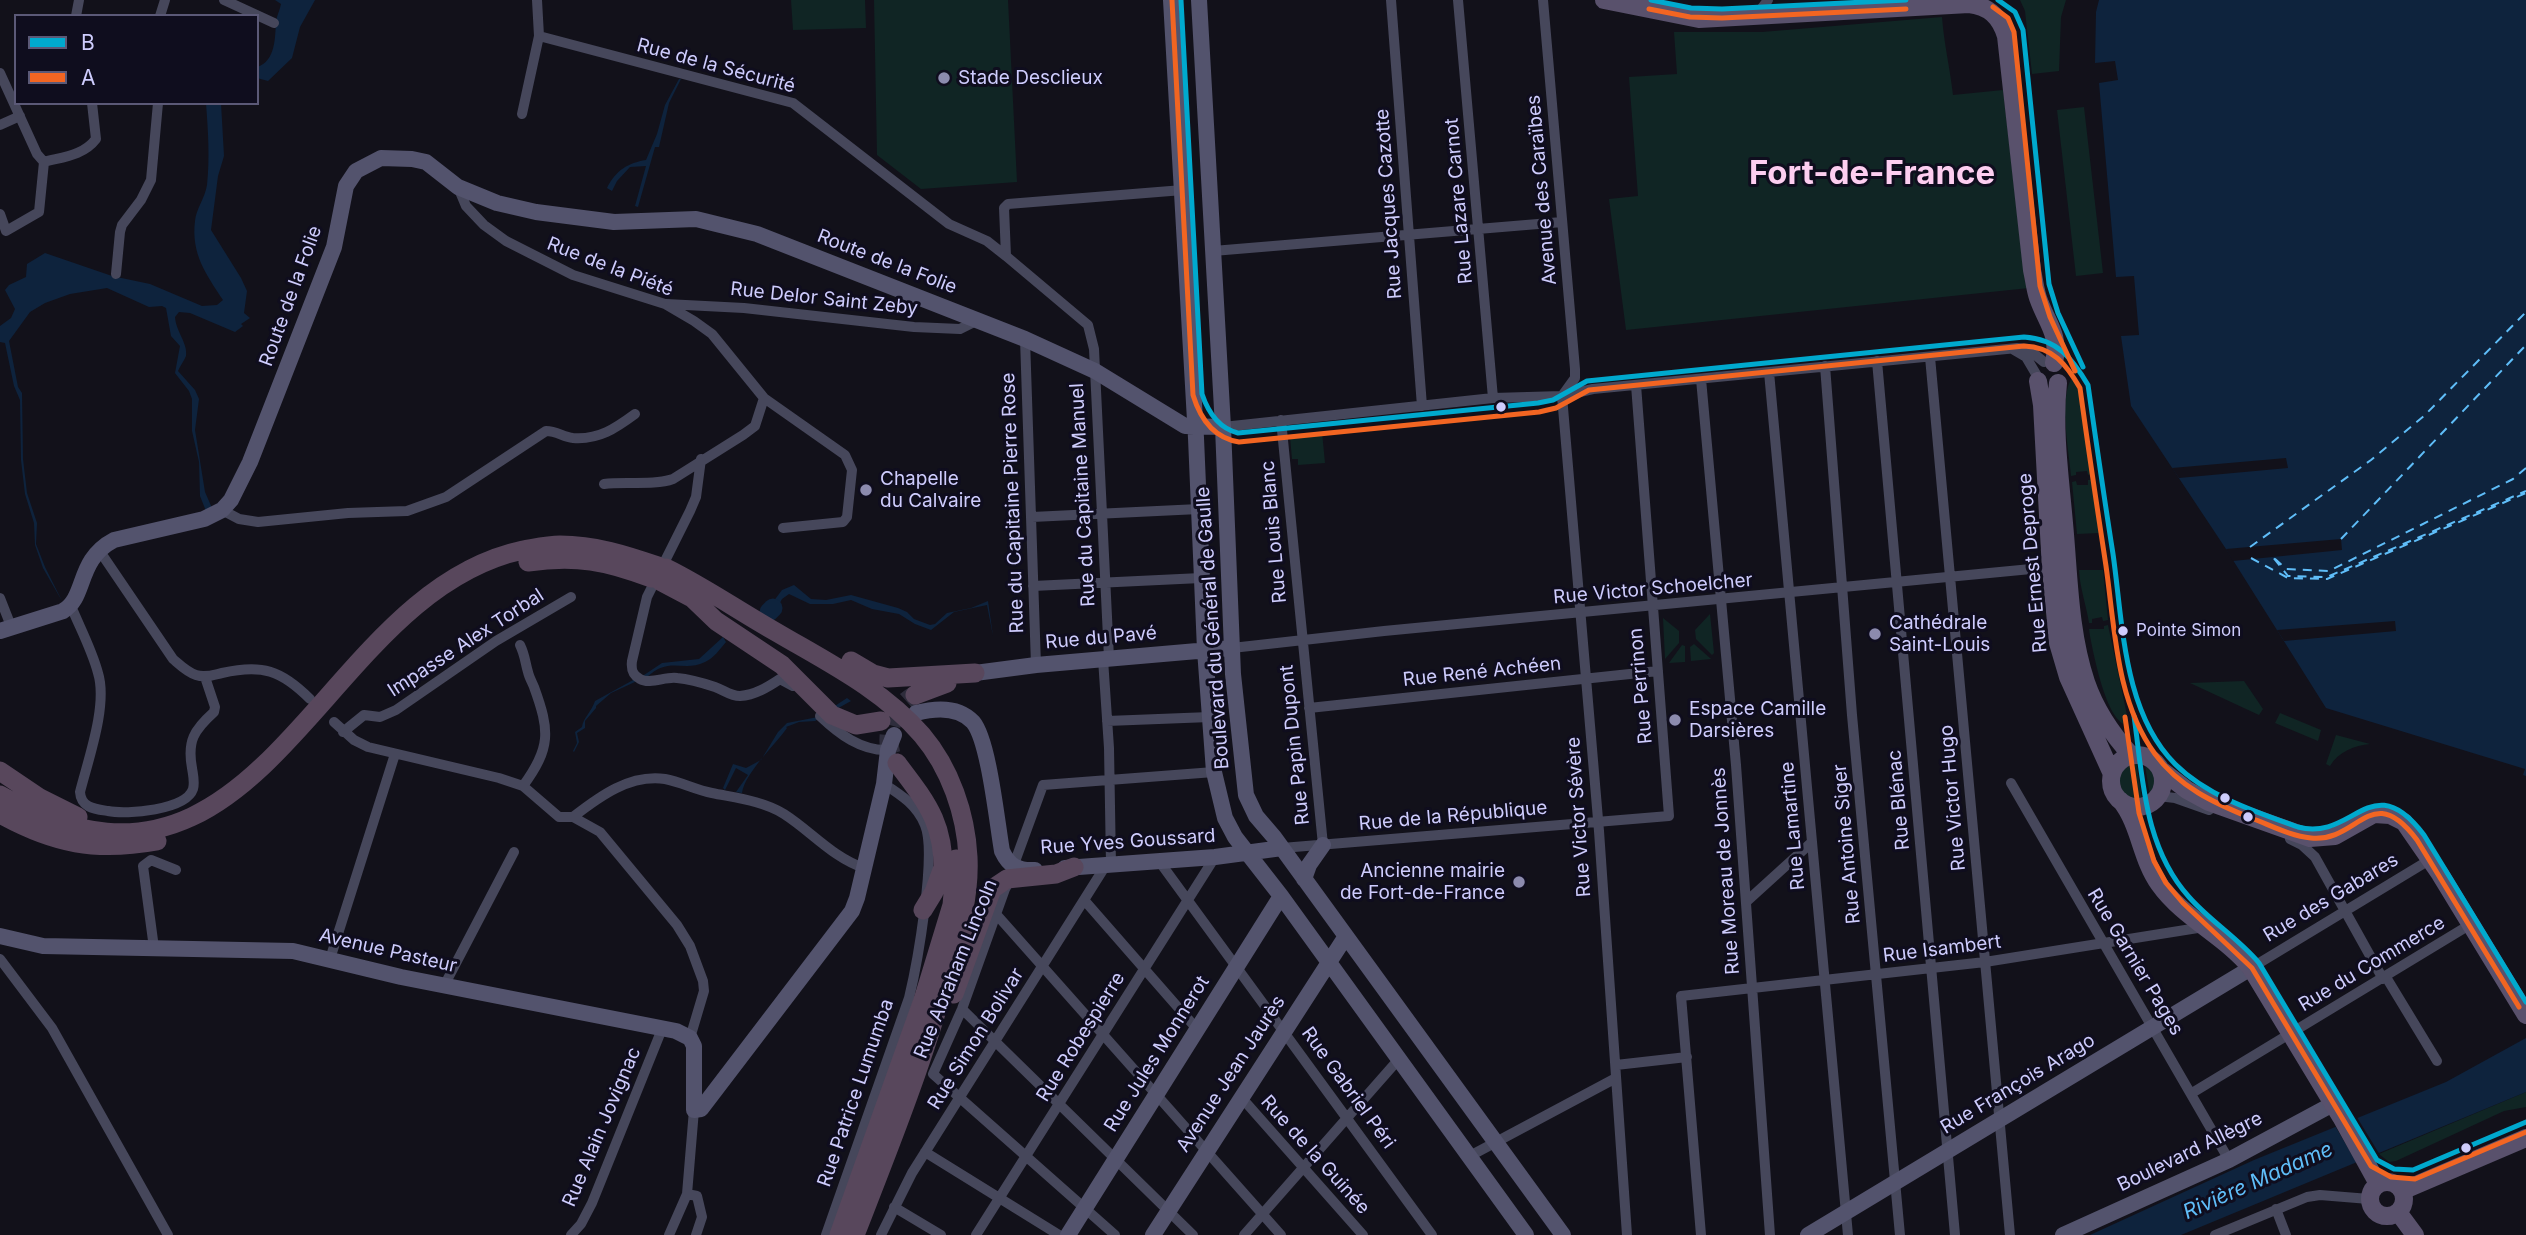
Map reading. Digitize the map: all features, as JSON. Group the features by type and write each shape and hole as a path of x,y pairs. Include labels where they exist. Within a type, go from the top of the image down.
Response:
{"highway":[{"path":"0,814 35,833 95,847 139,844 183,834 211,822 249,797 278,772 396,624 439,587 482,562 500,555 558,545 596,547 656,578 699,595 850,682 929,757 951,782 956,819 969,859 964,913 939,1004 839,1235"},
{"path":"699,595 745,604 779,620 877,676 909,678 975,673"},
{"path":"699,595 716,621 782,665 824,714 856,724 890,742 930,809 939,833 943,866 932,946 894,1108 855,1235"},
{"path":"915,704 975,673"},
{"path":"0,794 47,817 99,830 136,831 186,820 227,798 325,714"},
{"path":"0,771 40,798 81,818 136,831"},
{"path":"923,910 934,892 943,866"},
{"path":"894,1108 956,988 992,889 1011,869 1056,874 1074,867"}],"main road":[{"name":"Boulevard du Général de Gaulle","path":"1171,0 1205,650 1214,772 1224,818 1235,837 1281,896 1525,1235"},
{"name":"Boulevard du Général de Gaulle","path":"1199,0 1223,427 1232,648 1246,796 1256,816 1563,1235"},
{"path":"1604,0 1699,19 1969,4 1992,12 1999,19 2006,36 2032,270 2038,297 2055,335 2057,349 2043,370"},
{"name":"Route de la Folie","path":"222,510 237,492 250,462 334,247 350,177 372,161 382,158 425,162 458,187 497,203 536,212 614,222 696,219 757,234 1025,339 1095,371 1192,430"},
{"name":"Rue Ernest Deproge","path":"2112,774 2062,660 2051,570 2042,405 2043,370 2061,372 2056,404 2077,647 2087,684 2107,727 2131,755"},
{"path":"1192,430 1223,427"},
{"path":"1192,430 1210,448 1214,456 1226,525"},
{"path":"5,628 63,611 71,606 90,561 99,550 114,540 204,519 222,510"},
{"name":"Rue du Pavé","path":"975,673 1232,648"},
{"path":"915,704 965,716 977,729 985,755 1002,851 1011,869"},
{"path":"690,1038 696,1057 694,1110 701,1109 710,1100 852,911 884,784 890,742"},
{"path":"2374,1191 2389,1181 2395,1183 2402,1191 2403,1205 2398,1212 2387,1216 2377,1213 2370,1205 2374,1191 2368,1165 2250,968 2234,950 2168,896 2158,884 2148,865 2132,817 2113,789 2112,774 2119,762 2131,755 2148,757 2187,790 2209,802 2310,838 2335,835 2374,814 2390,815 2404,822 2431,859 2526,1014"},
{"path":"2121,801 2138,807 2146,805 2158,796 2163,784 2161,770"},
{"path":"1304,879 1309,865 1323,845"},
{"name":"Rue Yves Goussard","path":"1074,867 1250,854 1286,854"},
{"path":"1265,875 1268,866 1286,854"},
{"name":"Rue Jules Monnerot","path":"1068,1235 1281,896"},
{"name":"Avenue Pasteur","path":"0,936 43,946 293,951 444,986 676,1031 690,1038"},
{"name":"Avenue Jean Jaurès","path":"1153,1235 1346,936"},
{"name":"Rue François Arago","path":"1808,1235 2250,968"},
{"name":"Boulevard Allègre","path":"2063,1235 2337,1111"},
{"path":"1465,1152 1491,1136"},
{"path":"2402,1191 2526,1138"},
{"path":"2398,1212 2415,1235"}],"street":[{"path":"224,0 254,14"},
{"path":"522,114 539,36 537,0"},
{"name":"Rue Jacques Cazotte","path":"1391,0 1422,406"},
{"name":"Rue Lazare Carnot","path":"1458,0 1493,398"},
{"name":"Avenue des Caraïbes","path":"1543,0 1575,378 1583,391"},
{"path":"1754,17 1768,0"},
{"path":"1804,0 1823,13"},
{"path":"259,16 274,23"},
{"name":"Rue de la Sécurité","path":"539,36 793,103 949,224 987,242 1006,256 1088,325 1092,335 1095,371"},
{"path":"0,73 14,103"},
{"path":"0,214 6,231 39,212 44,162 37,154 15,105"},
{"path":"44,162 78,154 91,146 96,139 92,105"},
{"path":"116,274 120,232 141,200 150,180 158,105"},
{"path":"0,125 20,116"},
{"name":"Rue de la Piété","path":"458,187 466,206 484,225 506,241 573,275 664,304 712,334 764,398 845,455 852,470 847,517 843,522 782,528"},
{"path":"1006,256 1004,208 1008,204 1183,190"},
{"path":"1213,251 1562,222"},
{"name":"Rue Delor Saint Zeby","path":"664,304 744,308 914,327 960,328 978,320"},
{"name":"Rue du Capitaine Pierre Rose","path":"1025,339 1036,665"},
{"path":"1223,427 1493,398 1562,396 1636,385 2012,348 2043,370"},
{"name":"Rue Victor Hugo","path":"1930,357 2010,1235"},
{"name":"Rue Blénac","path":"1877,361 1955,1235"},
{"name":"Rue Antoine Siger","path":"1825,366 1900,1235"},
{"name":"Rue du Capitaine Manuel","path":"1095,371 1110,781 1109,865"},
{"name":"Rue Lamartine","path":"1769,372 1848,1235"},
{"path":"1562,396 1575,378"},
{"name":"Rue Moreau de Jonnès","path":"1701,379 1746,902 1770,1235"},
{"name":"Rue Perrinon","path":"1636,385 1669,816"},
{"name":"Rue Victor Sévère","path":"1562,396 1598,822 1627,1235"},
{"path":"604,484 663,482 673,479 755,426 764,398"},
{"path":"222,510 237,518 258,522 348,513 407,511 446,497 547,431 556,431 575,438 597,436 607,434 635,414"},
{"name":"Rue Louis Blanc","path":"1281,420 1301,641"},
{"path":"701,459 695,497 656,578 632,661 632,671 640,680 679,678 717,688 732,696 743,696 783,679 858,745 871,750 890,742"},
{"path":"1032,517 1199,509"},
{"path":"99,550 173,659 187,670 205,677 245,668 267,670 289,680 310,699"},
{"name":"Rue Victor Schoelcher","path":"1232,648 2031,569 2051,570"},
{"path":"2051,570 2060,575 2070,587"},
{"path":"1033,586 1202,578"},
{"name":"Impasse Alex Torbal","path":"343,732 363,715 380,717 396,710 496,641 571,597"},
{"path":"0,598 5,628"},
{"path":"71,606 99,675 99,709 80,797 90,808 120,813 155,810 178,803 191,794 194,785 189,752 193,733 214,712 215,707 205,677"},
{"name":"Rue Papin Dupont","path":"1301,641 1323,845"},
{"path":"520,645 526,657 544,721 546,739 538,765 523,786"},
{"name":"Rue René Achéen","path":"1309,708 1658,671"},
{"path":"325,714 360,744 523,786 559,817 573,817 600,832 677,925 690,946 704,981 702,1005 690,1038"},
{"path":"1107,721 1210,717"},
{"path":"330,959 395,754"},
{"path":"1110,781 1214,772"},
{"path":"573,817 593,801 621,785 648,778 667,780 764,805 783,814 845,862 864,868"},
{"name":"Rue Abraham Lincoln","path":"960,1098 933,1074 962,1009 1041,787 1046,784 1110,781"},
{"name":"Rue Garnier Pages","path":"2011,783 2229,1160"},
{"name":"Rue Patrice Lumumba","path":"825,1235 909,998 918,962 928,861 928,834 909,802 884,784"},
{"path":"2158,796 2180,800 2302,845 2315,857 2384,978 2437,1061"},
{"name":"Rue de la République","path":"1286,854 1323,845 1669,816"},
{"path":"1746,902 1812,842"},
{"path":"444,986 514,852"},
{"name":"Rue Robespierre","path":"976,1235 1104,1036 1214,857"},
{"name":"Rue des Gabares","path":"2250,968 2431,859"},
{"path":"154,948 143,866 151,860 176,870"},
{"name":"Rue Gabriel Péri","path":"1159,861 1432,1235"},
{"name":"Rue Simon Bolivar","path":"881,1235 925,1152 1109,865"},
{"path":"1085,901 1196,1028"},
{"path":"996,914 1281,1235"},
{"name":"Rue du Commerce","path":"2192,1093 2471,924"},
{"name":"Rue Isambert","path":"1686,1057 1681,996 1930,969 2206,927"},
{"path":"0,960 52,1028 168,1235"},
{"path":"962,1009 1193,1235"},
{"name":"Rue Alain Jovignac","path":"571,1235 592,1203 662,1029"},
{"path":"1616,1065 1686,1057 1701,1235"},
{"path":"1244,1235 1398,1060"},
{"path":"1491,1136 1616,1078"},
{"name":"Rue de la Guinée","path":"1241,1097 1363,1235"},
{"path":"960,1098 1115,1235"},
{"path":"668,1235 687,1195 694,1110"},
{"path":"925,1152 1059,1235"},
{"path":"2215,1235 2276,1209 2320,1195 2374,1191"},
{"path":"687,1195 697,1196 702,1217 696,1235"},
{"path":"894,1207 941,1235"},
{"path":"2276,1209 2286,1235"}],"green space":[{"path":"791,0 865,0 866,28 793,30"},
{"name":"Stade Desclieux","path":"874,0 1008,0 1017,182 921,189 877,155"},
{"path":"2020,0 2066,0 2061,17 2059,71 2032,74 2025,11"},
{"path":"1942,17 1953,95 2003,90 2025,282 2029,288 1626,330 1609,199 1638,196 1629,77 1677,74 1674,32 1762,32"},
{"path":"2084,107 2103,273 2076,276 2057,110"},
{"path":"2073,376 2079,386 2091,474 2088,475 2087,471 2076,472 2076,475 2071,476 2065,410"},
{"path":"1322,432 1325,463 1298,465 1298,459 1292,459 1290,437 1293,434"},
{"path":"2088,480 2092,480 2099,533 2077,534 2072,482 2088,485"},
{"path":"2079,570 2103,570 2108,620 2103,621 2102,617 2092,619 2092,623 2089,623"},
{"path":"1710,614 1712,655 1696,639 1695,630"},
{"path":"1663,618 1679,631 1679,643 1665,659"},
{"path":"2108,625 2128,720 2126,725 2112,711 2107,699 2090,636 2089,629 2104,629 2104,626"},
{"path":"1694,644 1711,659 1691,661 1690,647"},
{"path":"1682,645 1685,646 1685,662 1669,663"},
{"path":"2244,681 2263,709 2259,715 2190,683"},
{"path":"2280,713 2321,730 2318,741 2275,723"},
{"path":"2336,735 2370,744 2347,750 2330,766 2326,764"},
{"path":"2136,759 2142,800 2124,795 2116,782 2119,769"},
{"path":"2144,759 2158,776 2157,786 2150,796"},
{"path":"2526,1092 2526,1107 2504,1111 2396,1161 2389,1162 2379,1154"}],"water":[{"path":"275,0 315,0 300,27 292,58 268,81 259,79 259,66 268,60 271,54 281,4"},
{"path":"2099,0 2526,0 2526,776 2523,775 2525,769 2326,708 2226,549 2131,406 2121,336 2139,335 2134,276 2116,277 2099,83 2118,80 2115,61 2095,63 2096,12"},
{"path":"679,79 669,103 659,147 655,147 638,207 635,206 646,166 630,167 612,191 607,188 623,168 646,160 665,105"},
{"path":"206,105 221,105 224,156 218,176 211,230 247,291 244,313 250,318 235,332 190,313 179,312 175,317 186,351 178,371 195,390 199,399 195,430 205,492 212,508 206,511 200,496 199,462 192,431 192,399 175,373 180,346 171,336 166,308 149,307 107,288 70,294 30,312 9,341 18,387 22,393 23,459 27,493 37,523 36,544 62,601 43,568 35,545 34,523 25,494 21,460 20,400 14,386 5,343 0,342 0,326 11,318 15,309 5,290 9,285 26,277 27,264 45,253 112,276 150,284 202,306 217,305 223,300 201,263 194,233 196,217 207,185 209,154"},
{"path":"794,585 811,599 826,600 851,595 898,608 914,619 930,625 947,613 988,601 993,636 987,605 954,612 931,630 899,614 872,609 851,600 833,604 810,604 789,594 782,599 776,610 770,606 782,590"},
{"path":"723,637 726,642 705,662 689,666 662,667 646,678 641,677 662,663 699,659"},
{"path":"635,679 637,681 611,693 596,706 585,721 585,728 577,733 579,742 574,752 577,743 575,732 582,727 584,721 595,701"},
{"path":"847,698 851,701 815,721 799,722 786,727 762,758 787,723 818,717"},
{"path":"760,760 748,777 742,793 736,792 748,775 736,768 725,790 723,788 733,764 746,768"},
{"name":"Rivière Madame","path":"2526,1038 2526,1092 2181,1235 2090,1235 2254,1160 2446,1082"}],"pier":[{"path":"2286,458 2288,468 2179,478 2172,468"},
{"path":"2341,539 2342,550 2233,561 2226,549"},
{"path":"2395,621 2396,631 2284,641 2277,630"},
{"path":"2355,1114 2380,1155 2359,1167 2334,1124"}],"waterway":[{"path":"769,612 773,608"}],"ferry route":[{"path":"2250,547 2371,460 2424,416 2526,312"},
{"path":"2341,539 2526,345"},
{"path":"2526,468 2513,479 2329,571 2286,569 2272,556 2288,576 2327,577 2526,491"},
{"path":"2251,558 2288,578 2327,579 2526,493"}],"tunnel":[{"path":"891,754 889,737 893,720 902,706 915,695"}],"transit line":[{"name":"A","path":"1172,0 1193,395 1204,419 1215,431 1239,442 1539,412 1556,408 1589,390 2024,346 2051,353 2064,364 2080,388 2119,664 2132,711 2155,754 2175,776 2198,793 2295,835 2327,837 2376,814 2388,815 2401,823 2417,840 2519,1007"},
{"name":"B","path":"1181,0 1202,394 1207,407 1219,423 1238,433 1538,403 1553,400 1587,381 2024,337 2046,342 2069,358 2088,385 2128,665 2135,693 2158,743 2175,764 2202,785 2233,802 2298,827 2317,829 2334,825 2362,810 2376,806 2390,806 2406,815 2424,835 2526,1002"},
{"name":"B","path":"1651,0 1691,8 1722,9 1906,0"},
{"name":"B","path":"1998,0 2015,12 2023,30 2049,284 2058,313 2083,367"},
{"name":"A","path":"1993,7 2008,18 2014,32 2040,286 2050,317 2075,371"},
{"name":"A","path":"1649,9 1690,17 1722,18 1906,9"},
{"name":"B","path":"2134,716 2148,811 2154,834 2174,877 2197,906 2259,963 2377,1160 2394,1169 2413,1170 2526,1122"},
{"name":"A","path":"2125,717 2139,813 2154,861 2166,883 2183,903 2252,968 2371,1166 2391,1177 2415,1179 2526,1132"}],"place":[{"name":"Stade Desclieux","path":"944,78"},
{"name":"Chapelle du Calvaire","path":"866,490"},
{"name":"Pointe Simon","path":"2123,631"},
{"name":"Cathédrale Saint-Louis","path":"1875,634"},
{"name":"Espace Camille Darsières","path":"1675,720"},
{"name":"Ancienne mairie de Fort-de-France","path":"1519,882"}],"district":[{"name":"Fort-de-France","path":"1872,174"}]}
